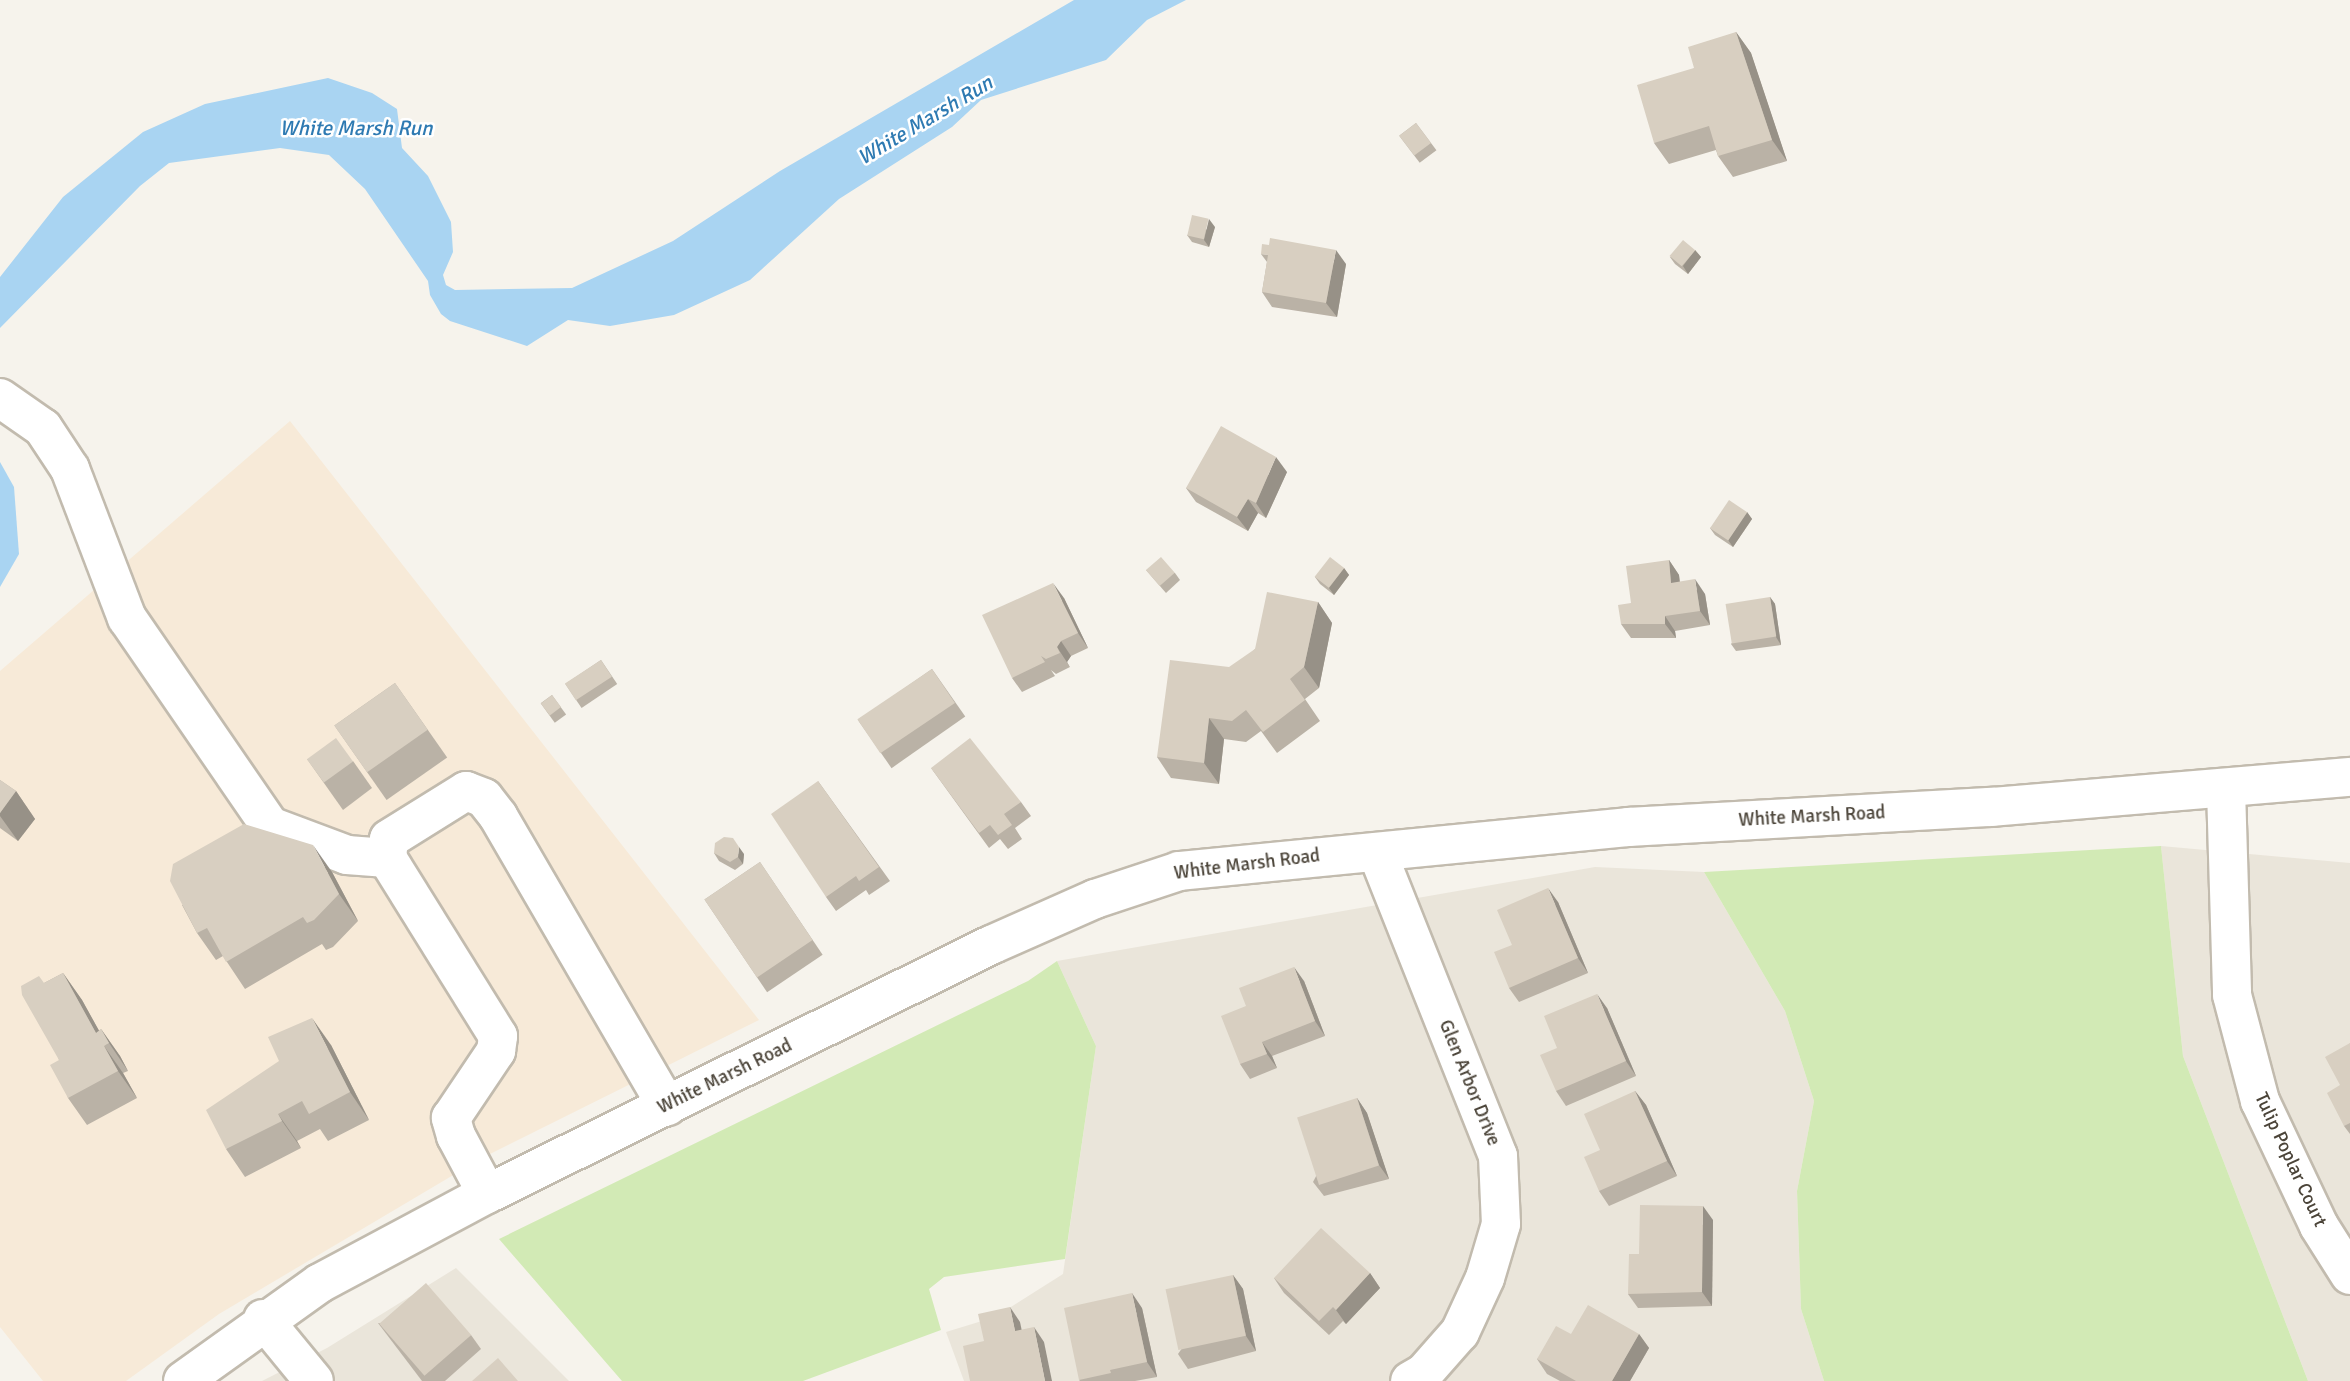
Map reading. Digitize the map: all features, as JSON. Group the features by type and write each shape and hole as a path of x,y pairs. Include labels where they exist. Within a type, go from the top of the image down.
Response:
{"street":[{"path":"0,398 43,428 70,469 127,618 270,826 346,855 387,858"},
{"name":"White Marsh Road","path":"183,1381 263,1319 320,1283 487,1194 1095,899 1180,871 1285,857 1377,852 1629,827 1991,807 2350,777"},
{"name":"Tulip Poplar Court","path":"2226,789 2232,995 2260,1101 2319,1226 2350,1275"},
{"path":"487,1194 456,1136 452,1118 496,1051 498,1036 387,858 389,839 466,791 484,799 601,988 667,1105"},
{"name":"Glen Arbor Drive","path":"1377,852 1498,1156 1501,1224 1485,1278 1460,1332 1424,1373 1410,1381"},
{"path":"263,1319 314,1381"}],"shaded area":[{"path":"290,421 759,1020 482,1158 219,1314 126,1381 43,1381 0,1327 0,671"},
{"path":"2161,846 2350,863 2350,1381 2308,1381 2183,1056"},
{"path":"1595,867 1704,872 1785,1011 1814,1101 1797,1191 1801,1309 1824,1381 964,1381 946,1332 995,1317 1063,1274 1096,1046 1057,961"},
{"path":"456,1268 569,1381 262,1381 327,1348"}],"green space":[{"path":"2161,846 2183,1056 2308,1381 1824,1381 1801,1309 1797,1191 1814,1101 1785,1011 1704,872"},
{"path":"1057,961 1096,1046 1065,1259 944,1277 929,1289 941,1330 803,1381 622,1381 499,1239 1028,981"}],"water":[{"name":"White Marsh Run","path":"1074,0 1186,0 1147,20 1106,60 981,100 952,127 839,199 750,280 674,315 610,326 568,320 527,346 450,321 441,314 430,295 428,281 365,189 329,155 280,148 169,163 140,186 0,328 0,277 63,197 143,132 205,104 328,78 372,93 397,109 402,148 428,176 451,222 453,252 443,275 446,285 455,290 572,288 673,241 780,171"},
{"path":"0,462 14,487 19,554 0,587"}],"building":[{"path":"1736,32 1772,140 1718,156 1709,126 1654,143 1637,85 1694,68 1688,47"},
{"path":"1416,123 1431,143 1414,156 1399,136"},
{"path":"1192,215 1209,219 1204,239 1187,235"},
{"path":"1270,238 1336,250 1326,303 1262,292 1268,255 1261,254 1262,244 1269,245"},
{"path":"1683,240 1695,250 1682,266 1670,256"},
{"path":"1221,426 1276,457 1256,503 1248,499 1237,517 1186,488"},
{"path":"1729,500 1747,512 1728,540 1710,528"},
{"path":"1161,557 1175,573 1160,586 1146,570"},
{"path":"1330,557 1344,568 1329,588 1315,577"},
{"path":"1669,560 1671,583 1695,579 1700,611 1665,616 1665,624 1621,624 1618,605 1631,603 1626,566"},
{"path":"1053,583 1078,633 1061,641 1057,647 1060,653 1046,659 1041,656 1045,662 1012,678 982,615"},
{"path":"1267,592 1318,602 1304,667 1290,679 1305,700 1263,732 1246,710 1232,721 1209,718 1204,763 1157,757 1170,660 1229,667 1255,649"},
{"path":"1770,597 1776,637 1732,644 1726,604"},
{"path":"601,660 612,677 576,700 565,683"},
{"path":"932,669 955,703 880,753 857,719"},
{"path":"395,683 428,730 367,772 334,725"},
{"path":"552,695 561,707 550,715 541,703"},
{"path":"336,738 353,761 324,783 307,759"},
{"path":"970,738 1021,802 1004,814 1012,825 998,835 990,825 979,833 931,768"},
{"path":"0,780 16,791 0,813"},
{"path":"818,781 879,867 859,881 856,876 826,897 771,814"},
{"path":"244,824 313,845 339,894 314,920 307,923 303,917 226,962 207,928 197,933 170,881 173,864"},
{"path":"724,837 733,838 739,847 738,857 730,862 714,853 715,843"},
{"path":"760,862 813,940 757,977 704,899"},
{"path":"1548,888 1578,958 1509,988 1494,952 1512,945 1497,910"},
{"path":"1294,967 1315,1021 1262,1042 1267,1054 1240,1064 1221,1016 1246,1006 1239,988"},
{"path":"63,973 96,1033 101,1029 109,1043 104,1046 118,1071 68,1098 50,1065 59,1060 22,995 21,986 39,976 44,983"},
{"path":"1597,994 1626,1061 1556,1091 1540,1055 1557,1048 1544,1016"},
{"path":"312,1018 350,1092 309,1114 302,1101 278,1114 282,1121 226,1149 206,1110 279,1061 268,1037"},
{"path":"2350,1043 2350,1123 2344,1126 2327,1093 2340,1085 2325,1057"},
{"path":"1635,1091 1667,1161 1599,1191 1584,1157 1600,1150 1584,1114"},
{"path":"1357,1098 1379,1166 1319,1185 1297,1117"},
{"path":"1640,1205 1703,1206 1702,1292 1628,1294 1629,1254 1639,1254"},
{"path":"1321,1228 1370,1273 1336,1310 1333,1307 1319,1321 1274,1278"},
{"path":"1233,1275 1246,1336 1178,1350 1166,1289"},
{"path":"426,1283 471,1335 424,1376 379,1324"},
{"path":"1132,1293 1147,1362 1079,1380 1064,1308"},
{"path":"1588,1305 1639,1334 1612,1381 1576,1381 1537,1359 1556,1326 1571,1334"},
{"path":"1010,1307 1015,1331 1034,1327 1045,1381 970,1381 963,1346 984,1341 978,1314"},
{"path":"498,1358 518,1381 472,1381"}]}
